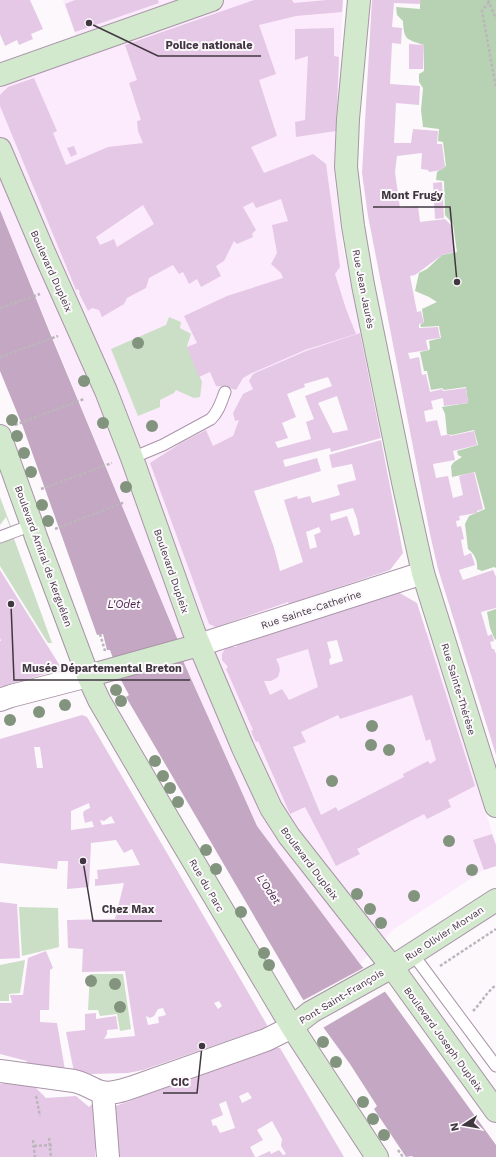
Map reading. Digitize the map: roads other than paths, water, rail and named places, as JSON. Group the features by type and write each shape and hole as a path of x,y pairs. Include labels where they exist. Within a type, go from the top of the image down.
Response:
{"main road":[{"path":"0,75 212,0"},
{"name":"Rue Jean Jaurès","path":"359,0 348,119 346,167 348,194 363,285 423,573"},
{"name":"Boulevard Dupleix","path":"0,149 43,250 97,369 132,458 190,647 278,819 300,851 392,967"},
{"name":"Boulevard Amiral de Kerguélen","path":"0,436 88,676"},
{"name":"Rue Sainte-Thérèse","path":"423,573 496,806"},
{"path":"88,676 109,662 190,647"},
{"name":"Rue du Parc","path":"88,676 99,700 292,1027 332,1091 377,1157"},
{"name":"Rue Olivier Morvan","path":"392,967 496,900"},
{"name":"Pont Saint-François","path":"292,1027 311,1012 392,967"},
{"name":"Boulevard Joseph Dupleix","path":"392,967 496,1111"}],"street":[{"name":"Rue Sainte-Catherine","path":"190,647 423,573"},
{"path":"0,700 88,676"},
{"path":"0,1071 80,1082 103,1092 120,1091 266,1040 292,1027"},
{"path":"103,1092 108,1157"}],"lane":[{"path":"132,458 157,447 211,419 220,406 225,392"},
{"path":"0,538 32,525"},
{"path":"412,953 496,1066"},
{"name":"Rue du Parc","path":"332,1091 368,1157"}],"water":[{"name":"L'Odet","path":"0,210 177,638 184,663 257,826 360,964 386,993 496,1145 496,1157 406,1157 374,1109 377,1106 350,1064 302,998 126,697 129,695 121,680 110,650 107,650 103,634 97,635 23,427 0,371"}],"place":[{"name":"Police nationale","path":"89,23"},
{"name":"Mont Frugy","path":"457,282"},
{"name":"Musée Départemental Breton","path":"11,604"},
{"name":"Chez Max","path":"83,861"},
{"name":"CIC","path":"202,1046"}]}
